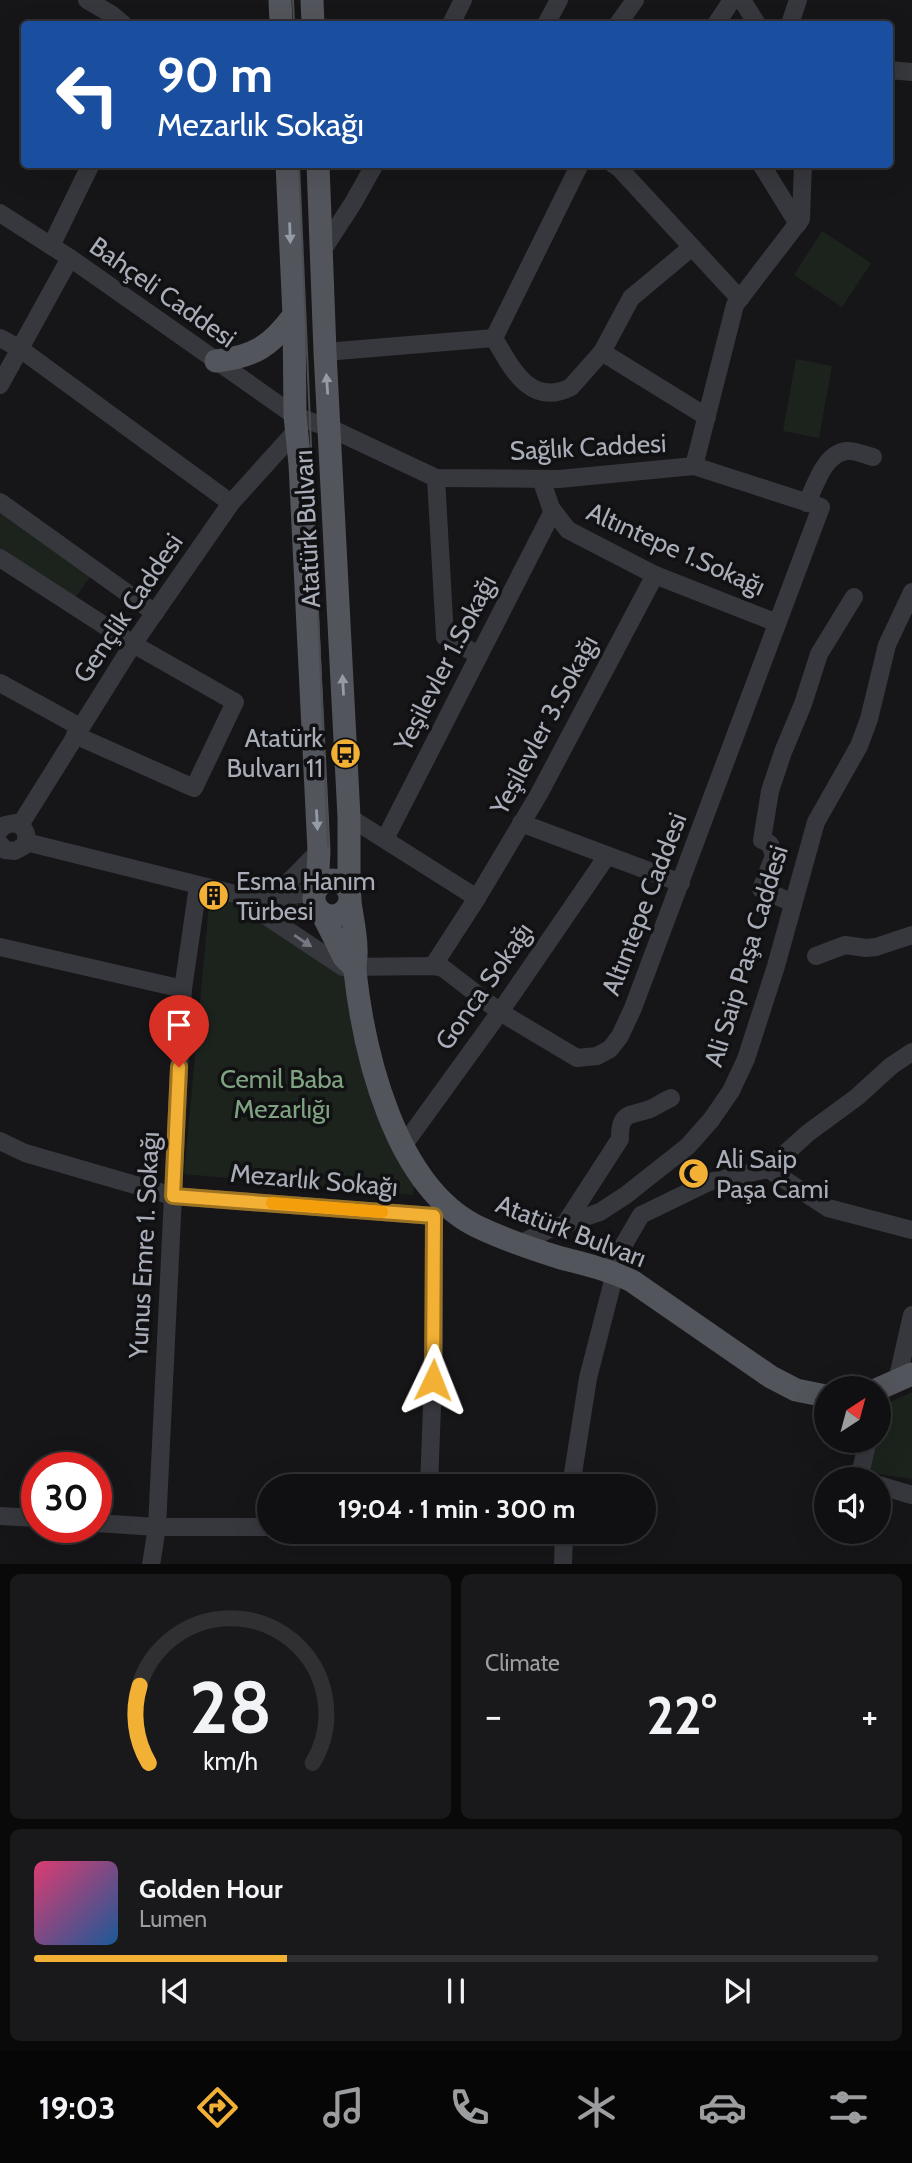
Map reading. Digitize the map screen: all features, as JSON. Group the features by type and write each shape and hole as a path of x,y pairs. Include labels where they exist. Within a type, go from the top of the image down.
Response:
{"main road":[{"path":"281,0 281,21"},
{"path":"312,0 313,21"},
{"name":"Atatürk Bulvarı","path":"287,168 294,315 295,424 300,464 319,851 318,900 344,957 355,968"},
{"name":"Atatürk Bulvarı","path":"318,168 349,817 349,897 356,950 355,968 372,1065 402,1146 439,1210 519,1244 612,1272 643,1287 771,1377 796,1390 814,1394"},
{"path":"215,361 239,358 261,349 280,334 294,315"},
{"path":"334,880 343,884 349,897 348,907 339,915 333,916 318,900 324,881 334,880"}],"street":[{"path":"87,0 117,13"},
{"path":"452,21 463,0"},
{"path":"548,21 559,0"},
{"path":"620,21 635,0"},
{"path":"718,21 732,0"},
{"path":"742,0 756,21"},
{"path":"791,21 798,0"},
{"path":"893,70 912,72"},
{"path":"51,246 89,168"},
{"path":"322,251 373,168"},
{"path":"494,338 578,168"},
{"path":"620,168 740,299"},
{"path":"763,168 797,224"},
{"name":"Sağlık Caddesi","path":"295,424 330,428 436,478 559,479 694,467 735,305 801,219 803,168"},
{"name":"Bahçeli Caddesi","path":"0,213 70,258 215,361 295,424"},
{"path":"494,338 516,376 532,388 550,393 565,391 602,352 631,298 692,247"},
{"path":"0,384 70,258"},
{"path":"0,338 19,348 230,503"},
{"path":"325,352 494,338"},
{"path":"602,352 707,417"},
{"name":"Gençlik Caddesi","path":"19,825 133,644 230,503 295,424"},
{"name":"Altıntepe Caddesi","path":"433,965 443,968 500,1012 576,1058 597,1056 610,1049 627,1023 777,623 826,464 836,455 848,451 873,457"},
{"path":"694,467 814,505"},
{"path":"436,478 445,636 479,655"},
{"name":"Altıntepe 1.Sokağı","path":"541,479 546,498 568,530 654,575 777,623"},
{"path":"0,502 155,613"},
{"name":"Yeşilevler 1.Sokağı","path":"384,839 553,511"},
{"path":"0,558 133,644 235,702 194,788 78,731 0,683"},
{"name":"Yeşilevler 3.Sokağı","path":"433,965 477,898 521,823 654,575"},
{"name":"Ali Saip Paşa Caddesi","path":"519,1244 600,1212 652,1177 688,1146 721,1106 746,1059 816,822 859,746 869,719 887,645 912,592"},
{"path":"793,903 761,888 774,856 770,844 762,840 770,791 819,654 854,597"},
{"path":"349,817 477,898"},
{"path":"10,823 19,825 26,832 26,842 24,846 10,851 0,842 10,823"},
{"path":"521,823 681,883"},
{"path":"26,842 198,886 277,911 308,913 318,900"},
{"path":"274,897 319,851"},
{"name":"Gonca Sokağı","path":"402,1146 500,1012 607,856"},
{"name":"Yunus Emre 1. Sokağı","path":"151,1564 157,1527 183,989 198,886"},
{"path":"249,901 274,897 318,900"},
{"path":"249,901 269,918 337,964 355,968 433,965"},
{"path":"816,956 845,945 876,947 912,934"},
{"path":"0,947 183,989"},
{"path":"573,1474 589,1378 612,1272 641,1215 709,1182 768,1169 808,1133 912,1052"},
{"path":"565,1224 620,1139 624,1120 631,1113 649,1110 671,1098"},
{"name":"Mezarlık Sokağı","path":"0,1140 25,1153 173,1196 439,1210"},
{"path":"768,1169 828,1208 912,1230"},
{"path":"429,1474 439,1210"},
{"path":"891,1384 912,1315"},
{"path":"891,1489 912,1495"},
{"path":"0,1516 21,1517"},
{"path":"112,1524 257,1527"},
{"path":"564,1544 564,1564"}],"green space":[{"path":"822,231 871,263 842,307 794,275"},
{"path":"796,359 832,366 819,438 783,431"},
{"path":"0,508 92,574 71,604 0,558"},
{"name":"Cemil Baba Mezarlığı","path":"222,897 348,974 383,1121 414,1186 413,1195 184,1174 209,905 221,906"},
{"path":"912,1392 912,1479 891,1476 891,1467 867,1467 871,1453 891,1453 891,1402"}],"tram line":[{"path":"293,0 294,21"},
{"path":"299,168 328,846"}],"slow traffic":[{"path":"272,1203 382,1212"}],"place":[{"name":"Atatürk Bulvarı 11","path":"346,753"},
{"name":"Esma Hanım Türbesi","path":"213,896"},
{"name":"Ali Saip Paşa Cami","path":"693,1174"}],"route":[{"path":"179,1067 173,1196 434,1216 433,1380"}]}
